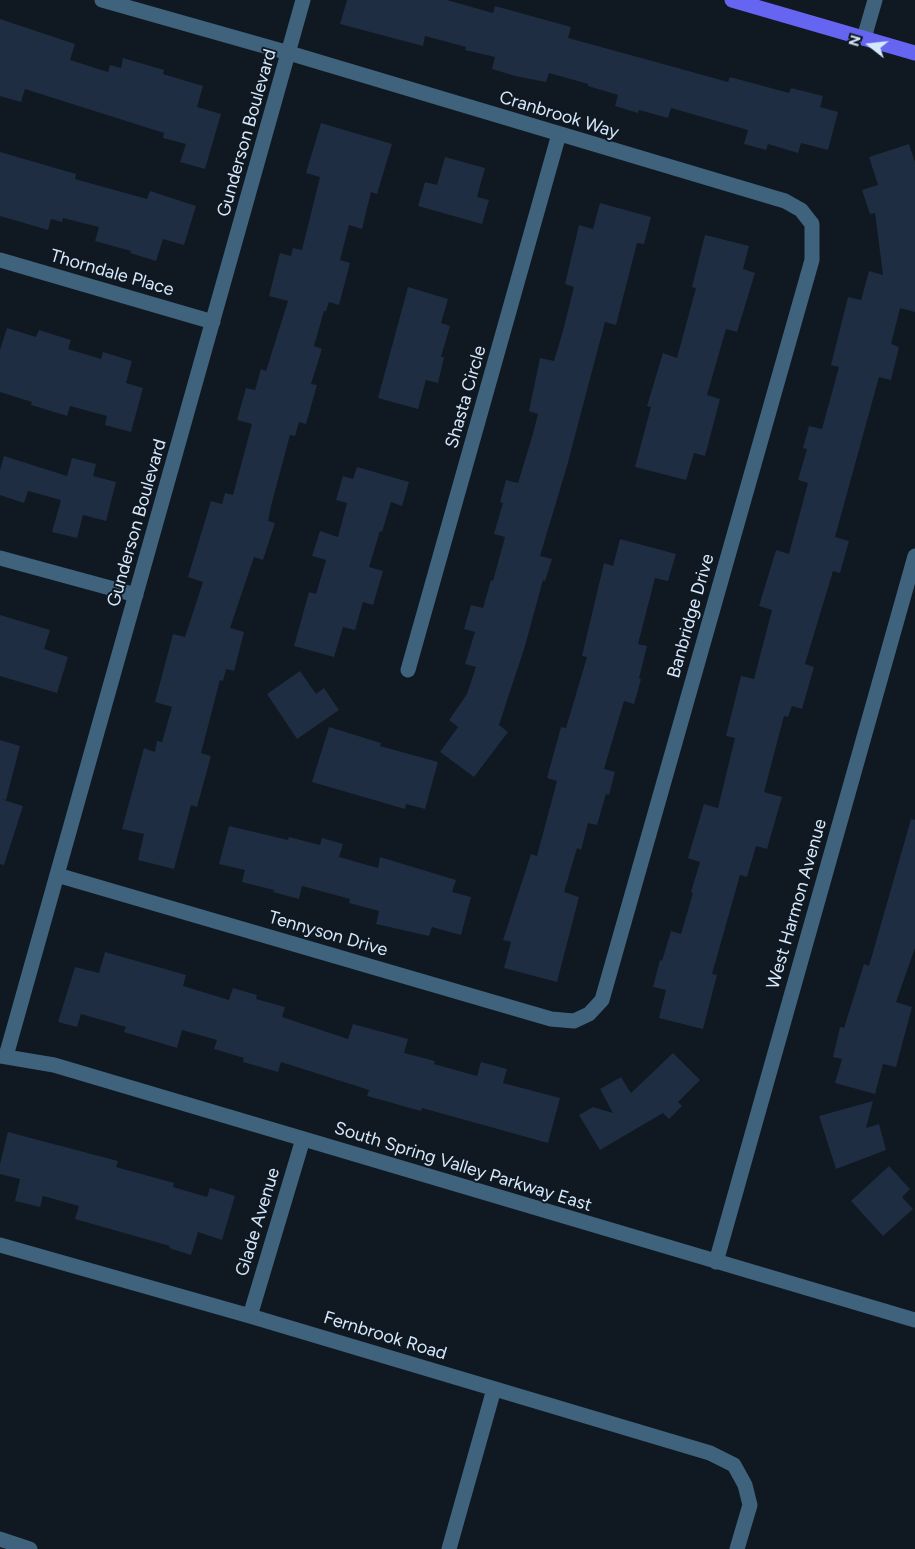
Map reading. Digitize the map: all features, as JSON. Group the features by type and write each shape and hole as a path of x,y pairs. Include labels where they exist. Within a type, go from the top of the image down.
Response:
{"main road":[{"path":"732,0 915,53"}],"street":[{"name":"Cranbrook Way","path":"102,0 289,53 784,201 801,210 812,224"},
{"name":"Gunderson Boulevard","path":"3,1056 57,875 303,0"},
{"path":"864,38 874,0"},
{"name":"Shasta Circle","path":"408,670 559,134"},
{"name":"Banbridge Drive","path":"589,1014 602,1000 812,260 812,224"},
{"name":"Thorndale Place","path":"0,260 213,322"},
{"name":"West Harmon Avenue","path":"716,1262 915,556"},
{"path":"0,558 136,595"},
{"name":"Tennyson Drive","path":"57,875 551,1019 574,1021 589,1014"},
{"name":"South Spring Valley Parkway East","path":"3,1056 54,1065 915,1320"},
{"name":"Glade Avenue","path":"250,1316 303,1139"},
{"name":"Fernbrook Road","path":"0,1245 250,1316 710,1453 734,1464 746,1485 750,1505 737,1549"},
{"path":"449,1549 494,1389"},
{"path":"0,1539 30,1549"}],"building":[{"path":"347,0 447,0 493,13 495,6 571,27 568,38 728,82 730,77 789,93 791,88 823,96 820,107 838,112 828,150 801,143 798,153 768,144 766,150 744,144 748,130 671,108 668,118 639,110 638,113 615,106 618,95 588,86 588,84 549,73 546,82 492,69 495,57 465,50 466,47 425,36 423,46 340,24"},
{"path":"0,19 75,44 70,60 108,72 110,65 121,68 123,58 164,70 163,74 203,86 197,107 221,114 205,169 180,162 186,144 163,138 164,133 25,89 21,102 0,96"},
{"path":"321,123 392,144 377,194 371,192 362,229 349,225 340,260 350,263 339,305 329,302 326,311 324,311 314,346 322,349 311,384 317,385 306,424 299,422 295,436 290,435 268,521 275,523 263,560 254,557 230,628 244,632 234,671 226,669 223,681 220,680 201,753 211,756 197,807 191,805 174,869 138,860 144,834 122,829 144,748 155,752 157,741 162,742 172,707 155,702 173,634 185,637 203,582 188,577 211,501 222,504 225,493 233,495 252,424 237,420 246,388 255,390 261,369 266,371 288,301 269,296 280,253 291,256 293,248 302,250 320,177 306,173"},
{"path":"909,144 915,162 915,312 900,308 891,344 899,347 891,380 879,377 835,537 849,541 840,573 833,571 805,664 814,667 802,709 792,706 788,717 784,716 764,792 782,797 767,849 756,846 747,877 740,875 712,974 717,975 703,1029 659,1018 666,990 653,987 660,960 662,961 671,931 681,934 693,893 691,892 700,862 688,858 704,804 718,808 735,738 726,736 741,676 754,679 772,610 759,606 776,550 789,554 808,483 798,480 807,449 803,448 809,426 822,429 839,367 831,365 848,297 861,300 869,271 883,275 875,213 870,214 862,190 878,185 869,157"},
{"path":"0,152 76,174 75,179 147,199 150,191 196,206 184,245 163,239 156,261 130,253 131,251 95,241 99,227 63,218 62,222 51,219 48,230 0,216"},
{"path":"445,157 485,168 477,197 489,200 482,224 418,206 425,182 437,185"},
{"path":"600,203 651,217 644,244 637,243 616,325 605,322 567,466 540,556 552,559 545,581 543,580 525,646 499,725 508,732 474,777 440,752 458,727 449,720 467,694 476,667 465,664 475,632 464,629 471,605 483,608 491,580 493,581 505,537 494,534 503,503 500,502 506,480 518,483 532,437 538,414 529,411 540,358 554,361 563,331 574,287 565,284 579,225 593,229"},
{"path":"705,235 749,246 743,269 755,273 737,332 726,329 707,395 720,399 705,456 694,453 686,480 635,467 651,407 647,406 663,353 677,358 696,288 692,287"},
{"path":"408,287 448,299 441,323 450,326 441,357 444,357 438,383 426,380 418,409 378,398"},
{"path":"7,328 36,337 39,330 71,340 68,349 101,359 103,352 132,361 126,383 143,388 131,432 105,425 107,416 70,406 67,416 31,405 32,402 0,392 0,350"},
{"path":"4,456 67,476 72,458 96,464 93,476 116,482 106,521 83,515 77,538 52,532 61,500 28,491 24,503 0,495 0,470"},
{"path":"357,467 409,482 402,506 391,502 369,567 383,571 373,605 363,602 355,630 343,627 334,657 294,646 309,592 316,594 326,560 312,556 320,531 338,537 347,503 336,500 343,476 353,479"},
{"path":"620,539 676,554 668,581 655,578 638,644 647,646 639,678 641,679 634,704 624,701 604,769 615,772 609,795 606,794 597,825 588,823 581,850 577,848 564,892 579,897 557,982 504,968 511,942 503,940 531,854 537,856 557,781 547,778 561,727 566,728 587,657 582,656 604,563 613,566"},
{"path":"0,615 50,630 44,649 68,657 57,693 0,676"},
{"path":"300,671 316,694 324,688 339,710 297,739 267,694"},
{"path":"329,727 381,743 380,746 438,762 425,809 406,804 405,809 312,782"},
{"path":"0,740 20,746 6,800 1,799 23,806 4,865 0,864"},
{"path":"911,819 915,820 915,948 896,1002 912,1007 896,1067 883,1064 875,1094 835,1083 842,1059 833,1057 840,1027 844,1028 864,964 869,966"},
{"path":"229,826 288,840 289,837 320,845 322,838 343,844 339,857 378,868 380,857 456,880 452,892 471,897 461,935 432,927 429,936 376,924 379,911 349,903 350,899 302,886 299,899 242,882 245,870 219,864"},
{"path":"105,952 186,975 183,986 229,1000 233,988 257,995 256,999 285,1007 282,1017 348,1039 353,1024 408,1039 404,1053 435,1061 434,1064 477,1076 481,1062 507,1069 503,1083 560,1098 548,1143 422,1108 421,1111 367,1096 369,1090 281,1062 278,1072 243,1062 244,1058 214,1049 217,1040 182,1030 177,1048 124,1032 126,1027 81,1014 77,1027 58,1022 75,967 99,973"},
{"path":"673,1053 700,1080 678,1102 682,1106 669,1119 663,1113 600,1150 579,1115 593,1107 613,1113 600,1089 621,1077 631,1093"},
{"path":"873,1101 866,1128 879,1124 886,1150 836,1169 819,1116"},
{"path":"8,1132 118,1161 116,1167 174,1183 173,1187 207,1197 210,1188 235,1196 222,1240 198,1232 191,1255 169,1248 170,1246 75,1219 79,1206 43,1196 40,1207 15,1201 20,1179 0,1174 0,1164"},
{"path":"889,1166 910,1189 902,1197 913,1209 883,1236 851,1201"}]}
